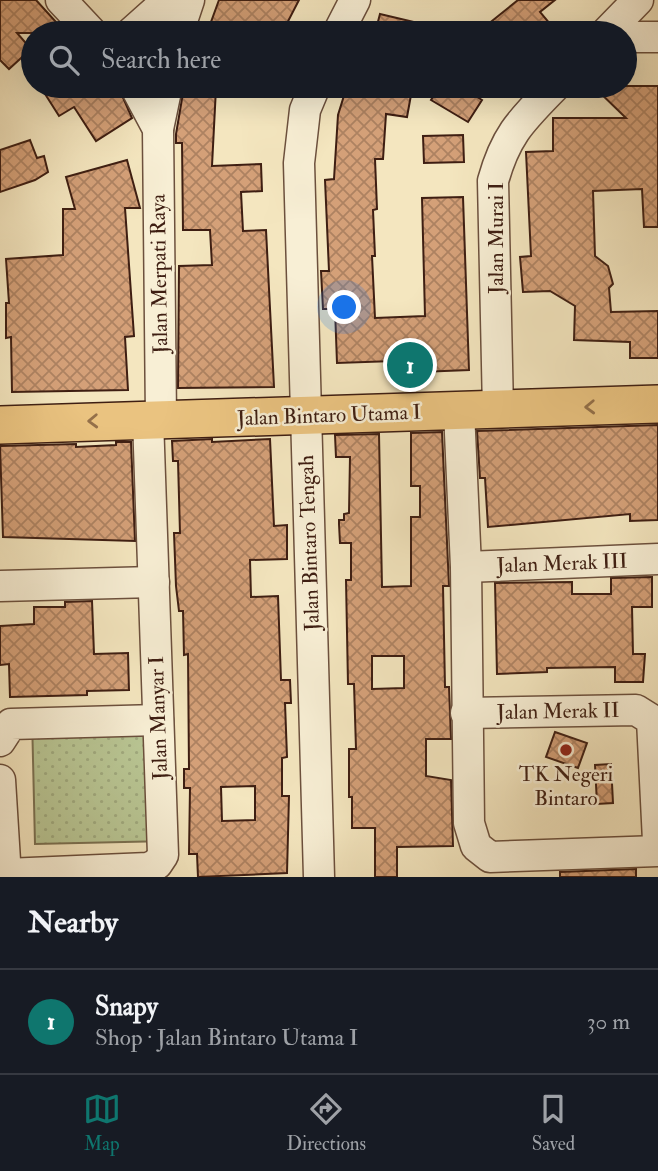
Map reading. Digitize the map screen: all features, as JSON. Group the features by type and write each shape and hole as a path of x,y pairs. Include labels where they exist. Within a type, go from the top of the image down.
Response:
{"main road":[{"name":"Jalan Bintaro Utama I","path":"0,425 658,404"}],"street":[{"path":"61,0 81,21"},
{"path":"144,21 168,0"},
{"path":"182,21 189,0"},
{"path":"344,21 355,0"},
{"path":"618,21 638,0"},
{"path":"637,37 658,37"},
{"name":"Jalan Merpati Raya","path":"141,98 158,129"},
{"name":"Jalan Merpati Raya","path":"154,419 158,129 164,98"},
{"name":"Jalan Bintaro Tengah","path":"310,98 305,110 299,163 319,877"},
{"name":"Jalan Murai I","path":"498,410 493,181 502,149 518,123 543,98"},
{"name":"Jalan Merak II","path":"459,411 466,567 469,823 476,846 490,856 658,851"},
{"name":"Jalan Manyar I","path":"6,875 148,868 157,864 163,855 153,582 154,419"},
{"name":"Jalan Merak III","path":"466,567 658,559"},
{"path":"0,586 153,582"},
{"name":"Jalan Merak II","path":"466,713 636,710 652,720 658,841"},
{"path":"0,741 11,723 158,720"},
{"path":"0,780 6,875"}],"green space":[{"path":"164,714 168,841 35,844 32,717"}],"building":[{"path":"0,0 36,0 55,21 21,21 21,33 17,33 21,38 21,58 9,69 0,60"},
{"path":"219,0 299,0 288,21 211,21"},
{"path":"518,0 555,0 540,12 548,21 492,21"},
{"path":"380,14 410,21 378,21"},
{"path":"637,86 658,86 658,227 644,227 642,189 593,191 595,256 608,266 613,284 609,288 611,312 658,311 658,358 630,358 630,342 574,340 575,306 550,291 523,292 520,257 531,256 526,152 553,151 553,118 626,118 605,98 637,98"},
{"path":"48,98 123,98 132,118 96,141 74,107 59,116"},
{"path":"182,98 215,98 212,166 261,164 262,191 241,192 243,231 266,230 274,387 178,388 179,266 212,265 210,230 183,230 182,143 176,143"},
{"path":"343,98 410,98 407,117 386,114 383,159 375,159 377,209 373,210 375,256 372,256 375,318 425,316 422,198 463,197 469,370 394,373 394,361 337,363 335,309 323,309 321,271 329,271 325,180 334,179 338,115"},
{"path":"479,98 482,100 468,122 431,100"},
{"path":"463,135 464,162 424,163 423,136"},
{"path":"30,140 37,158 44,156 48,172 35,180 0,192 0,150"},
{"path":"127,160 140,208 125,208 134,336 125,337 128,390 12,392 11,337 6,338 6,303 9,303 6,259 63,255 63,209 75,209 66,177"},
{"path":"658,425 658,520 630,521 630,514 488,527 485,478 480,478 477,431"},
{"path":"442,432 449,586 443,586 445,687 449,687 451,739 426,739 426,776 451,780 453,846 397,847 397,877 375,877 375,828 352,828 352,797 349,797 349,749 356,749 354,684 348,684 346,580 351,580 351,543 340,543 339,520 344,520 344,514 349,513 350,457 336,457 335,435 379,434 382,587 411,586 411,517 420,517 420,486 411,486 411,433","holes":["372,656 404,656 404,688 372,689"]},
{"path":"270,439 274,526 287,525 287,559 250,560 251,597 278,596 281,680 290,680 291,703 285,703 287,757 282,758 282,796 289,796 287,873 198,877 197,854 189,854 190,788 184,788 184,769 189,769 188,654 184,655 183,611 179,611 176,586 174,533 180,533 178,461 173,461 172,441","holes":["255,786 255,820 222,821 221,787"]},
{"path":"116,442 131,442 135,541 3,537 0,446 76,444 76,447 116,445"},
{"path":"652,577 652,607 632,607 633,654 645,654 643,682 615,682 615,667 547,668 547,672 497,674 495,583 572,582 572,594 611,594 611,578"},
{"path":"92,601 94,654 128,653 129,690 87,691 87,695 10,697 9,664 0,665 0,626 34,624 34,607 65,607 65,602"},
{"name":"TK Negeri Bintaro","path":"555,732 587,743 578,768 546,757"},
{"path":"611,764 613,803 597,804 595,765"},
{"path":"636,869 636,877 560,877 560,872"}],"place":[{"name":"Snapy","path":"410,365"},
{"name":"TK Negeri Bintaro","path":"566,750"}]}
